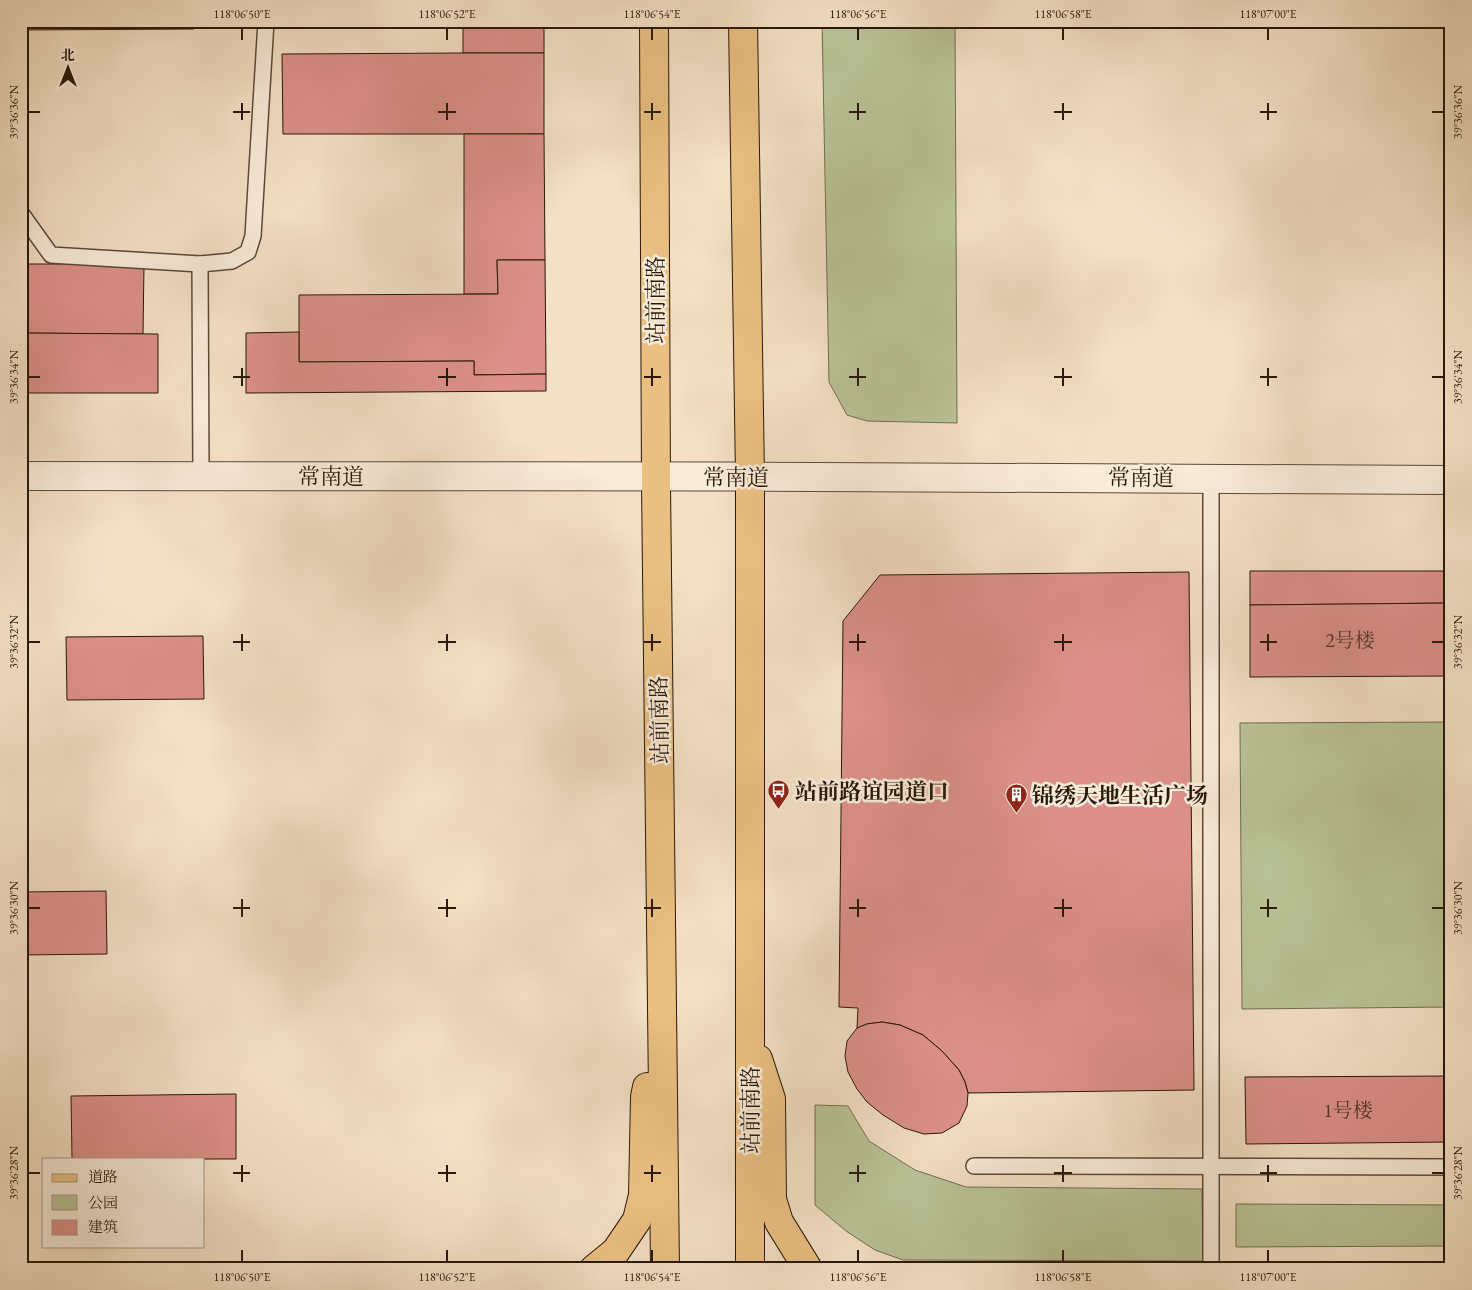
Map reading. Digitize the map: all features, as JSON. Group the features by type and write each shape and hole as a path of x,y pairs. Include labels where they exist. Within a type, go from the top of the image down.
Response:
{"main road":[{"name":"站前南路","path":"654,21 656,476 665,1269"},
{"name":"站前南路","path":"743,21 750,477 750,1269"},
{"path":"594,1269 616,1251 637,1220 643,1195 645,1097 662,1036"},
{"path":"750,1036 771,1099 772,1199 780,1222 808,1269"}],"street":[{"name":"常南道","path":"21,476 656,476 1451,480"}],"lane":[{"path":"21,213 51,255 200,264 232,261 248,252 253,236 266,21"},
{"path":"200,264 201,477"},
{"path":"1211,478 1211,1269"},
{"path":"974,1166 1451,1168"}],"green space":[{"path":"822,21 955,21 957,423 867,421 847,415 829,382"},
{"path":"1451,722 1451,1007 1242,1009 1240,723"},
{"path":"815,1105 848,1106 869,1141 915,1170 966,1187 1202,1189 1203,1261 903,1260 875,1250 846,1231 815,1205"},
{"path":"1236,1204 1451,1205 1451,1246 1236,1247"}],"building":[{"path":"21,21 194,21 194,29 21,30"},
{"path":"463,21 544,21 544,53 463,53"},
{"path":"544,53 544,134 283,134 282,54"},
{"path":"464,134 544,134 545,260 497,260 498,294 464,294"},
{"path":"497,260 545,260 546,374 474,375 474,361 299,362 299,295 498,294"},
{"path":"21,264 144,264 143,334 21,333"},
{"path":"299,332 299,362 474,361 474,375 546,374 546,391 246,393 246,333"},
{"path":"21,333 158,334 158,393 21,393"},
{"path":"1250,571 1451,571 1451,603 1250,605"},
{"name":"锦绣天地生活广场","path":"1189,572 1194,1090 968,1093 959,1070 942,1051 923,1035 900,1025 882,1022 867,1024 857,1028 858,1008 839,1007 843,621 880,575"},
{"path":"1451,603 1451,676 1250,677 1250,605"},
{"path":"203,636 204,699 67,700 66,637"},
{"path":"106,891 107,954 21,955 21,892"},
{"path":"882,1022 900,1025 923,1035 942,1051 959,1070 968,1093 967,1106 959,1123 942,1133 924,1134 904,1128 867,1102 857,1089 848,1072 845,1056 847,1041 857,1028 867,1024"},
{"path":"1451,1076 1451,1142 1246,1144 1245,1077"},
{"path":"236,1094 236,1159 72,1158 71,1096"}],"place":[{"name":"站前路谊园道口","path":"779,810"},
{"name":"锦绣天地生活广场","path":"1016,814"}]}
